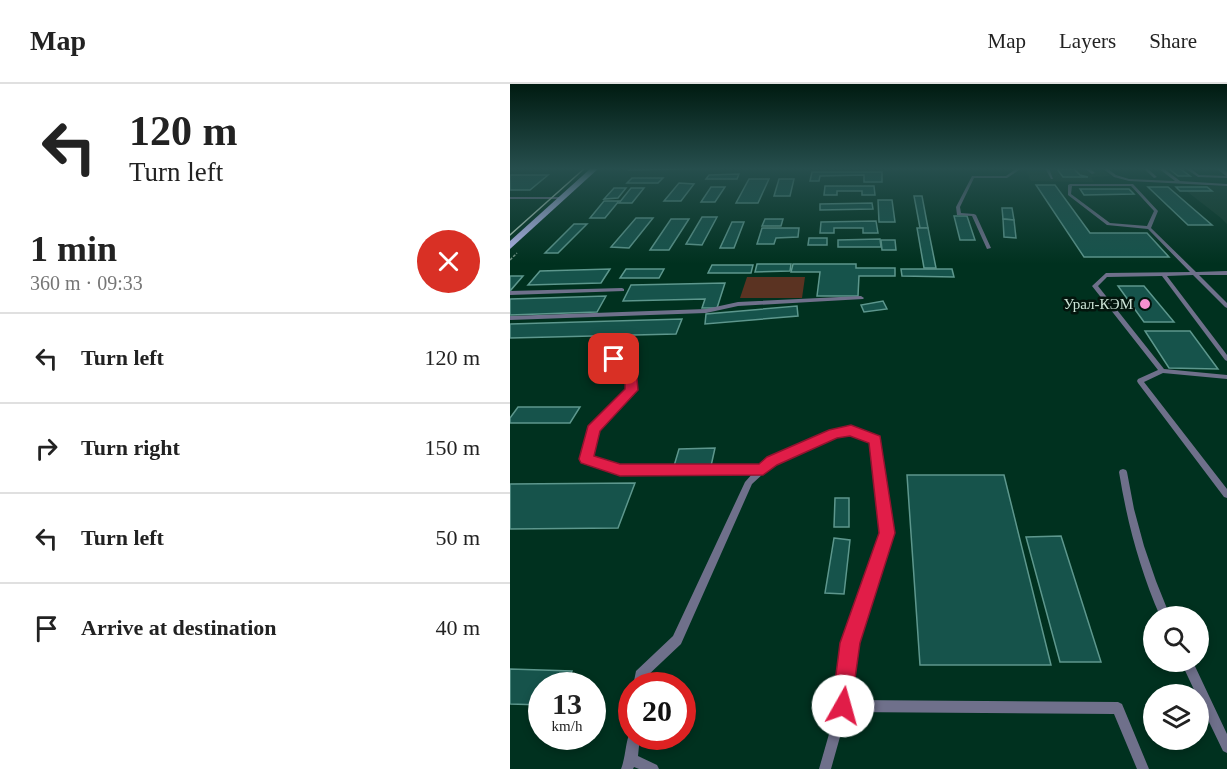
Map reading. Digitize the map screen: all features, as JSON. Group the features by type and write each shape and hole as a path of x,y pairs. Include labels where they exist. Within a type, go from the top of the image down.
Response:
{"main road":[{"path":"510,246 561,200"}],"lane":[{"path":"962,200 958,207 959,214 974,215 989,248"},
{"path":"1078,200 1109,224 1149,228 1227,306"},
{"path":"1146,200 1156,211 1149,228"},
{"path":"1162,371 1095,286 1106,274 1227,273"},
{"path":"1163,274 1227,359"},
{"path":"510,293 622,290"},
{"path":"510,318 706,311 738,304 861,298"},
{"path":"614,359 631,371 631,390 593,429 586,459 620,470 763,470"},
{"path":"1227,377 1162,371 1140,381 1227,495"},
{"path":"643,672 677,640 749,482 772,461 834,434 851,430 875,440 887,533 850,643 843,706 825,769"},
{"path":"1123,472 1128,504 1148,579 1160,606"},
{"path":"1192,672 1227,747"},
{"path":"843,706 1118,708 1143,769"},
{"path":"629,764 653,769"}],"shaded area":[{"path":"1198,200 1227,200 1227,224"},
{"path":"747,277 805,277 802,298 740,298"}],"building":[{"path":"621,200 634,200 632,203 619,203"},
{"path":"702,200 716,200 715,202 701,202"},
{"path":"738,200 759,200 758,203 736,203"},
{"path":"878,200 892,200 895,222 879,222"},
{"path":"915,200 923,200 928,228 920,228"},
{"path":"1046,200 1066,200 1090,233 1147,233 1169,257 1084,257"},
{"path":"1162,200 1183,200 1212,225 1188,225"},
{"path":"604,201 619,201 605,218 590,218"},
{"path":"872,203 873,209 820,210 820,204"},
{"path":"1002,208 1012,208 1014,220 1003,219"},
{"path":"954,216 967,216 975,240 960,240"},
{"path":"702,217 717,217 702,245 686,244"},
{"path":"636,218 653,218 629,248 611,247"},
{"path":"671,219 689,219 669,250 650,250"},
{"path":"765,219 783,219 781,226 762,226"},
{"path":"1003,219 1014,220 1016,238 1004,237"},
{"path":"876,221 878,233 863,233 863,228 834,228 834,233 820,233 821,222"},
{"path":"732,222 744,222 734,248 720,248"},
{"path":"574,224 587,224 558,253 545,253"},
{"path":"762,228 799,228 798,237 776,238 774,244 757,244"},
{"path":"917,228 928,228 936,268 924,268"},
{"path":"809,238 827,238 827,245 808,245"},
{"path":"880,239 881,247 838,247 838,240"},
{"path":"881,240 895,240 896,250 882,250"},
{"path":"757,264 791,264 790,271 755,272"},
{"path":"793,264 856,264 856,268 895,268 895,276 859,276 858,296 817,296 820,272 791,272"},
{"path":"712,265 753,265 751,273 708,273"},
{"path":"610,269 601,283 528,285 540,271"},
{"path":"626,269 664,269 659,278 620,278"},
{"path":"901,269 952,269 954,277 902,276"},
{"path":"510,276 523,276 510,291"},
{"path":"725,283 717,308 702,308 705,299 623,301 631,285"},
{"name":"Урал-КЭМ","path":"1118,286 1144,286 1174,322 1144,322"},
{"path":"606,296 597,312 510,315 510,299"},
{"path":"883,301 887,309 864,312 861,305"},
{"path":"797,306 798,316 705,324 706,314"},
{"path":"682,319 676,334 510,338 510,324"},
{"path":"1145,331 1190,331 1218,369 1169,368"},
{"path":"518,407 580,407 570,423 510,423 510,418"},
{"path":"715,448 711,466 674,466 679,449"},
{"path":"907,475 1004,475 1051,665 920,665"},
{"path":"635,483 618,528 510,529 510,484"},
{"path":"835,498 849,498 849,527 834,527"},
{"path":"1061,536 1101,662 1060,662 1026,537"},
{"path":"834,538 850,540 844,594 825,593"},
{"path":"510,669 572,671 528,672 528,705 510,704"}],"tram line":[{"path":"510,235 549,200"}],"place":[{"name":"Урал-КЭМ","path":"1145,304"}],"route":[{"path":"614,359 631,371 631,390 593,429 586,459 620,470 763,470 772,461 834,434 851,430 875,440 887,533 850,643 843,706"}]}
